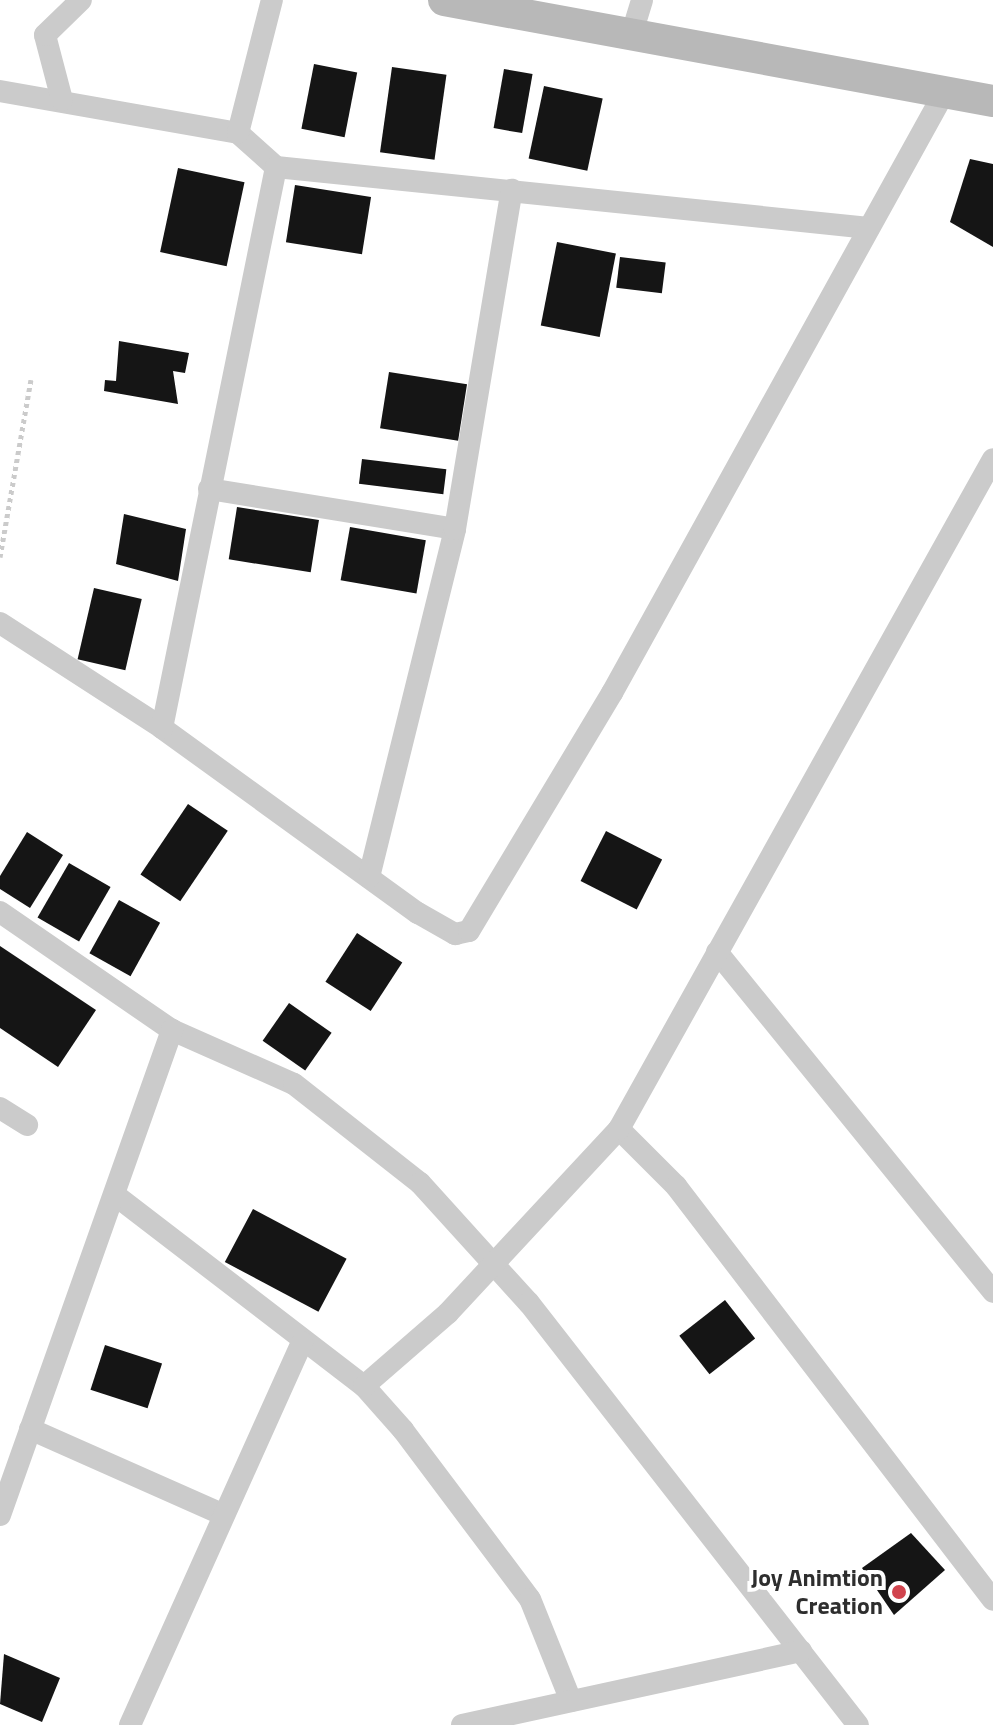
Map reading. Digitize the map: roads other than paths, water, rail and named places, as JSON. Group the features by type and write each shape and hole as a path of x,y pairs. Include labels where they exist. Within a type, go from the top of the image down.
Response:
{"street":[{"path":"62,100 45,35 81,0"},
{"path":"238,133 272,0"},
{"path":"444,0 993,101"},
{"path":"632,33 642,0"},
{"path":"0,91 238,133 276,167 869,228"},
{"path":"0,623 162,728 369,877 455,934 469,931 612,693 944,93"},
{"path":"162,728 276,167"},
{"path":"369,877 455,529 512,190"},
{"path":"364,1386 495,1264 619,1129 993,459"},
{"path":"209,489 455,529"},
{"path":"0,912 172,1030 294,1084 420,1183 495,1264 858,1725"},
{"path":"717,952 993,1292"},
{"path":"0,1515 172,1030"},
{"path":"0,1108 27,1125"},
{"path":"619,1129 676,1186 993,1600"},
{"path":"115,1195 302,1342 364,1386 530,1599 571,1701"},
{"path":"130,1725 222,1514 302,1342"},
{"path":"30,1429 222,1514"},
{"path":"462,1725 801,1651"}],"place":[{"name":"Joy Animtion Creation","path":"899,1592"}]}
